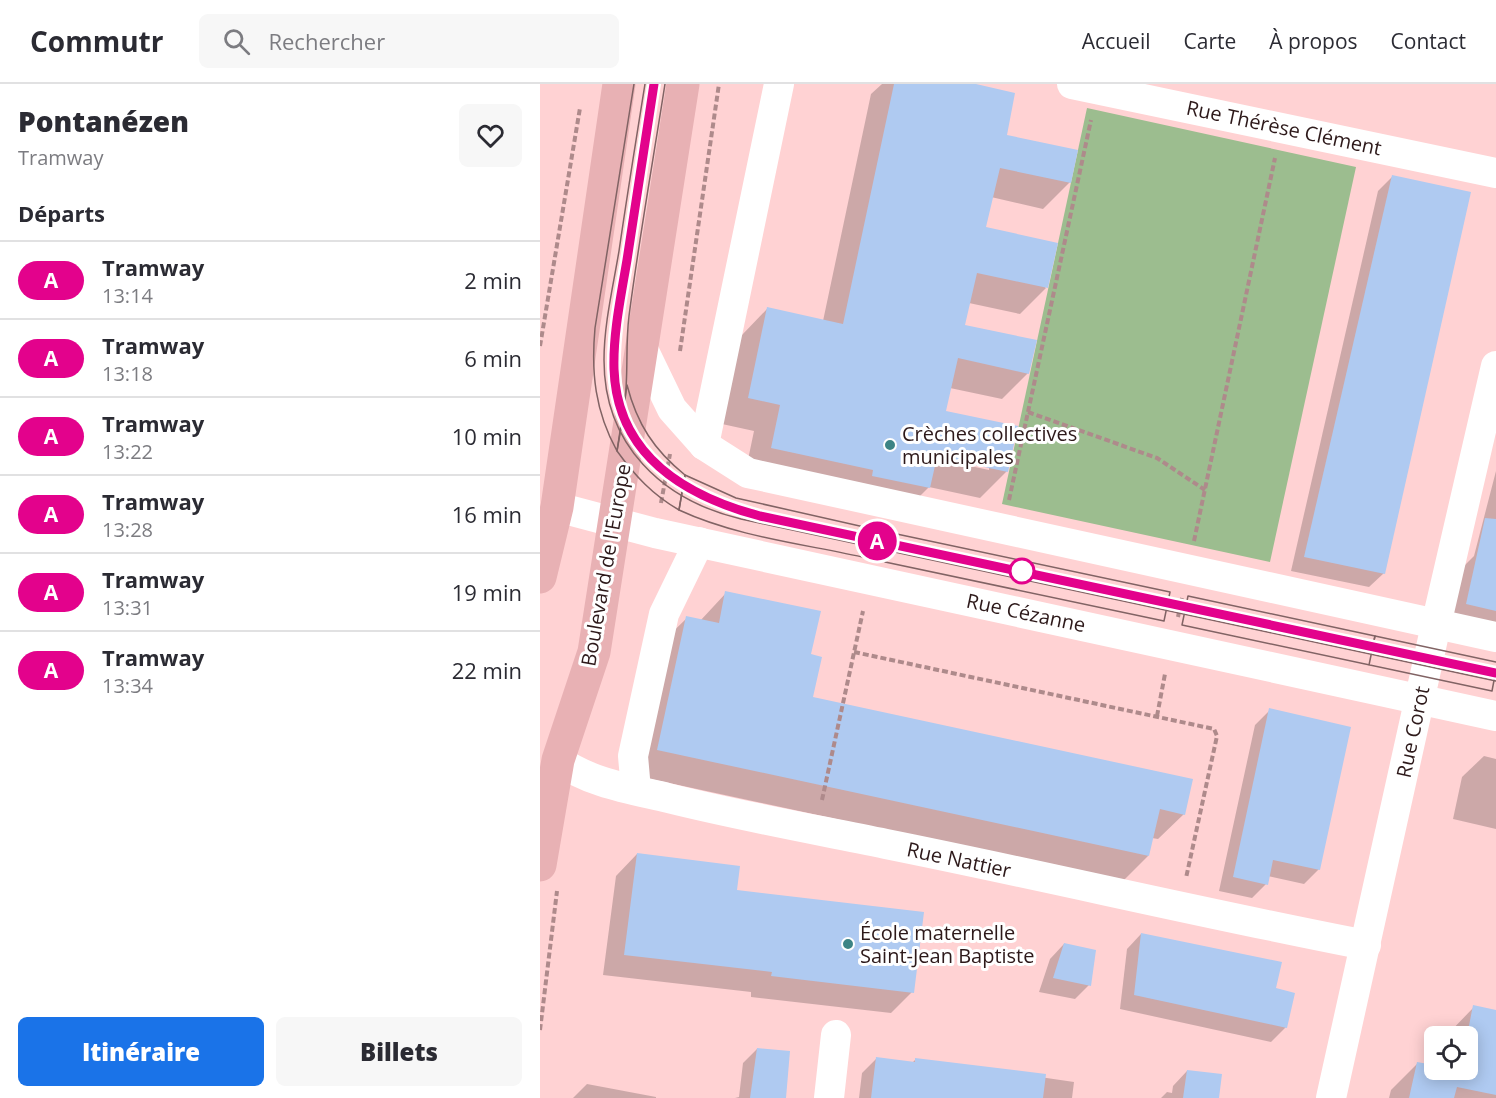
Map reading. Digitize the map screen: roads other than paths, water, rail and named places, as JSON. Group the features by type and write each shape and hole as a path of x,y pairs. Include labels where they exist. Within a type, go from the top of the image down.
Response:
{"main road":[{"path":"540,577 557,507 619,84"},
{"name":"Boulevard de l'Europe","path":"548,876 558,760 594,652 644,349 683,84"}],"street":[{"path":"704,445 779,84"},
{"name":"Rue Thérèse Clément","path":"1085,87 1496,173"},
{"path":"644,349 672,410 704,445 748,473 1496,637"},
{"name":"Rue Corot","path":"1331,1098 1496,366"},
{"name":"Rue Cézanne","path":"557,507 655,533 1496,716"},
{"path":"636,790 633,756 664,615 699,542"},
{"name":"Rue Nattier","path":"558,760 571,770 600,782 1179,908 1366,945"},
{"path":"829,1098 836,1035"}],"tram line":[{"path":"621,428 617,451 599,406 594,376 594,345 634,84"},
{"path":"645,84 607,319 604,360 607,390 614,418 627,443 643,464 663,483 686,498 712,510 741,519 1496,681"},
{"path":"654,84 616,328 614,372 618,400 627,424 640,446 657,465 676,481 698,494 748,513"},
{"name":"A","path":"654,84 617,326 614,372 619,400 635,439 666,476 718,504 760,516 1496,673"},
{"path":"624,408 629,316 665,84"},
{"path":"627,385 636,412 648,435 664,456 685,475 679,510 645,484 617,451 627,385"},
{"path":"685,475 736,498 873,529 867,558 724,527 679,510 685,475"},
{"path":"892,533 1170,592 1164,621 885,562 892,533"},
{"path":"1369,665 1375,636 1188,596 1182,625 1492,691 1496,670"},
{"path":"1373,644 1375,636 1496,662"}],"place":[{"name":"Crèches collectives municipales","path":"890,445"},
{"name":"École maternelle Saint-Jean Baptiste","path":"848,944"}]}
